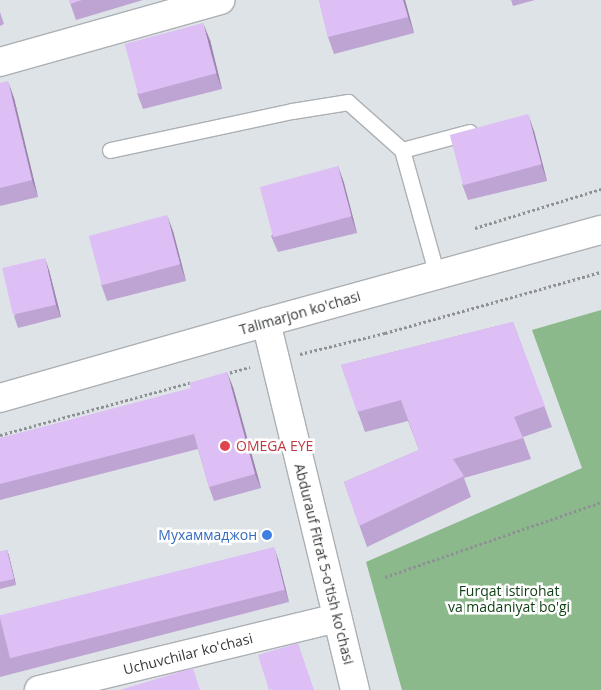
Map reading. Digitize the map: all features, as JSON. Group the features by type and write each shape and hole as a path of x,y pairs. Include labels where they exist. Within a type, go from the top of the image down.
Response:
{"street":[{"path":"0,62 220,0"},
{"name":"Talimarjon ko'chasi","path":"0,398 266,322 601,230"},
{"name":"Abdurauf Fitrat 5-o'tish ko'chasi","path":"266,322 336,618 356,690"},
{"name":"Uchuvchilar ko'chasi","path":"39,690 336,618"}],"lane":[{"path":"110,150 292,110 348,102 402,150 437,275"},
{"path":"402,150 488,127"}],"path":[{"path":"475,228 601,189"},
{"path":"385,577 601,502"}],"green space":[{"name":"Furqat istirohat va madaniyat bo'gi","path":"601,310 601,690 402,690 366,562 582,468 532,330"}],"building":[{"path":"69,0 82,0 70,4"},
{"path":"319,0 403,0 408,17 328,37"},
{"path":"203,23 216,73 138,94 125,44"},
{"path":"8,81 32,180 0,188 0,83"},
{"path":"528,114 541,164 463,185 450,135"},
{"path":"338,166 351,216 273,237 260,187"},
{"path":"167,215 180,264 102,285 89,236"},
{"path":"45,258 56,305 13,315 2,268"},
{"path":"513,322 545,406 514,417 523,438 453,459 464,476 359,526 344,482 419,450 401,400 357,412 341,365"},
{"path":"227,372 255,474 209,487 194,434 0,484 0,438 191,388 189,383"},
{"path":"274,547 285,590 10,658 0,615"},
{"path":"7,550 14,579 0,582 0,552"},
{"path":"298,643 314,690 269,690 258,655"},
{"path":"193,668 200,690 120,690"}],"place":[{"name":"OMEGA EYE","path":"225,446"},
{"name":"Мухаммаджон","path":"267,535"}]}
